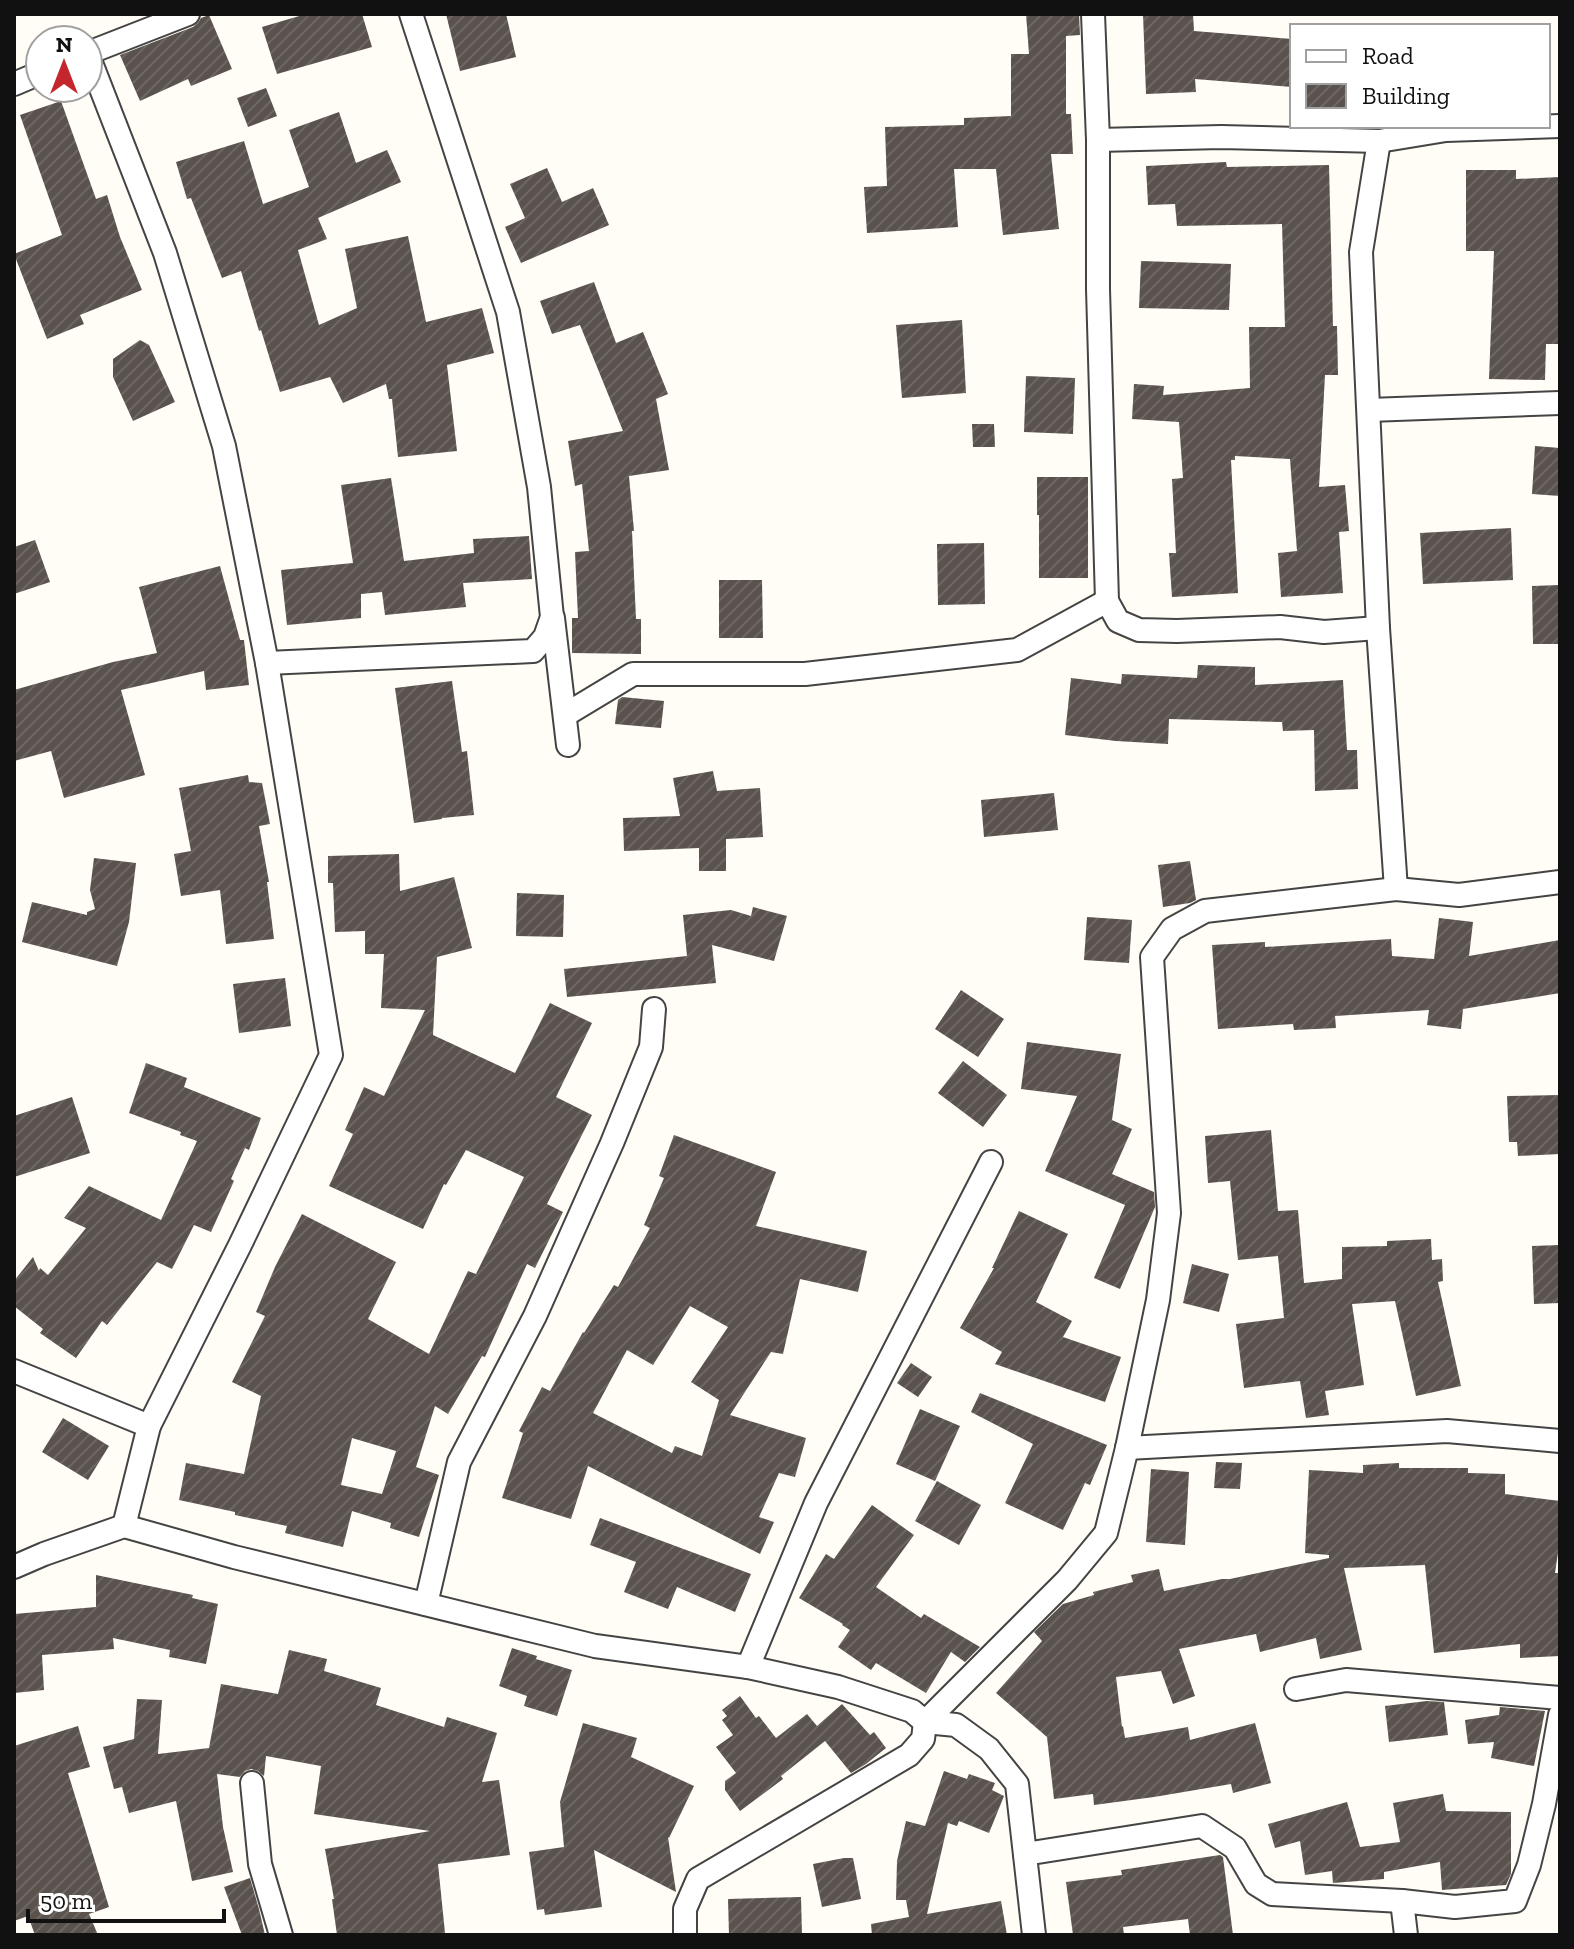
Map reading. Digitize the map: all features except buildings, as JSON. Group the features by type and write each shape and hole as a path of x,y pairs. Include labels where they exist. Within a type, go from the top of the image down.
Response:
{"street":[{"path":"104,48 188,14"},
{"path":"411,14 508,312 539,487 568,745"},
{"path":"1093,14 1107,601 1118,621 1139,630 1280,627 1324,632 1378,628"},
{"path":"104,95 165,253 224,446 267,663 331,1055 149,1426 124,1526"},
{"path":"1098,140 1221,137 1379,141 1446,130 1503,128"},
{"path":"1379,141 1361,252 1378,628 1396,889"},
{"path":"1369,410 1560,403"},
{"path":"565,715 633,674 805,674 1017,650 1107,601"},
{"path":"267,663 533,651 545,637 552,617"},
{"path":"685,1935 685,1909 698,1879 909,1755 923,1739 925,1722 1067,1580 1106,1533 1158,1300 1169,1213 1152,957 1172,929 1205,911 1396,889 1459,895 1560,882"},
{"path":"426,1604 459,1462 535,1316 612,1143 651,1047 654,1009"},
{"path":"748,1667 816,1503 991,1162"},
{"path":"14,1371 149,1426"},
{"path":"1127,1448 1447,1431 1560,1441"},
{"path":"14,1567 124,1526 234,1557 595,1646 748,1667 838,1687 912,1711 925,1722 956,1725 989,1749 1017,1784 1034,1935"},
{"path":"1296,1689 1346,1680 1560,1698"},
{"path":"1025,1854 1202,1826 1235,1848 1256,1884 1272,1894 1455,1907 1515,1901 1529,1865 1544,1804 1560,1715"},
{"path":"252,1783 260,1864 281,1935"},
{"path":"1402,1901 1406,1935"}]}
